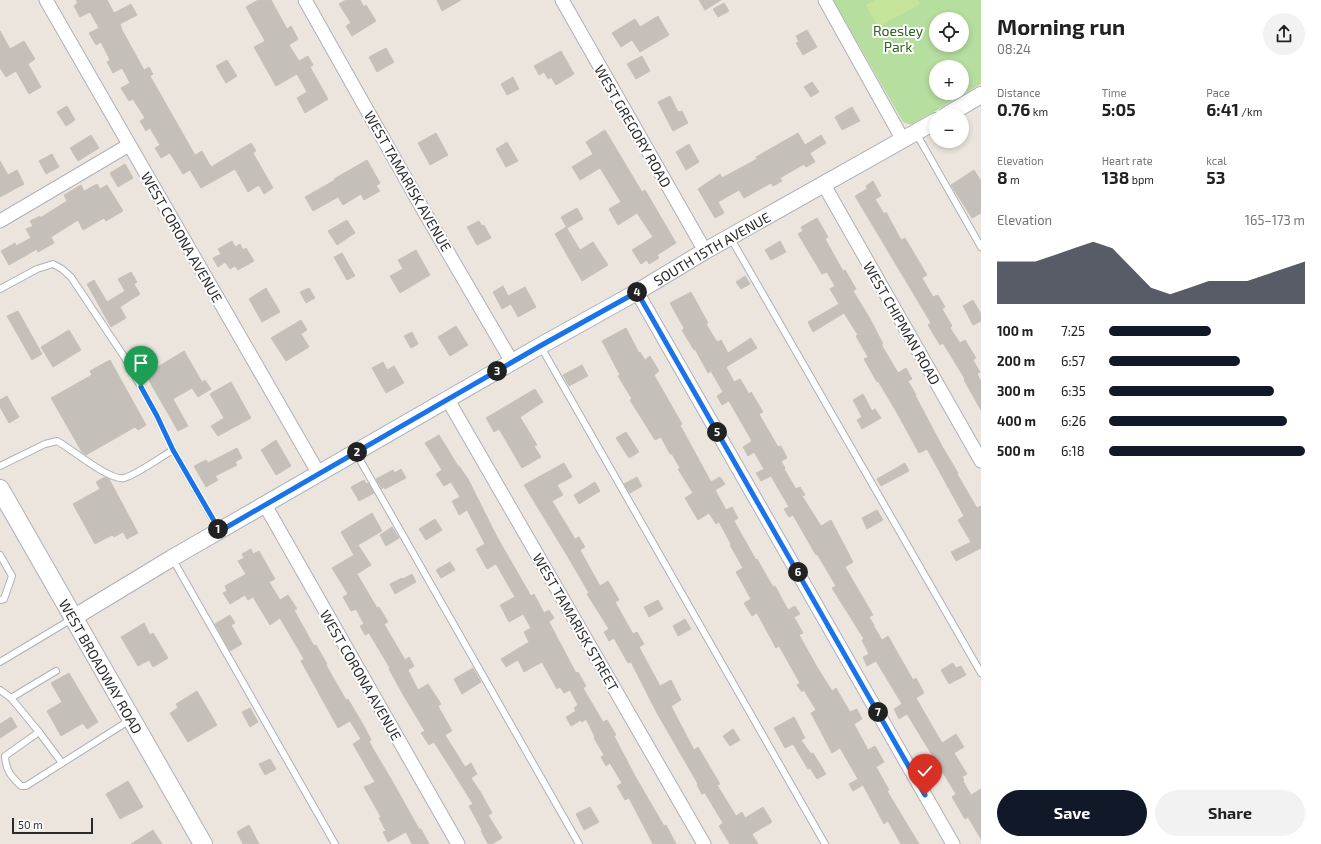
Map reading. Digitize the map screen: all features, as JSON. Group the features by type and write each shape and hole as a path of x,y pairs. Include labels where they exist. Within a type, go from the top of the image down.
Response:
{"main road":[{"name":"WEST BROADWAY ROAD","path":"0,489 203,844"}],"street":[{"name":"WEST CORONA AVENUE","path":"46,0 319,474"},
{"name":"WEST TAMARISK AVENUE","path":"305,0 425,213 512,362"},
{"name":"WEST GREGORY ROAD","path":"562,0 705,251"},
{"path":"825,0 910,136"},
{"path":"959,108 981,95"},
{"name":"SOUTH 15TH AVENUE","path":"73,618 172,558 265,506 512,362 929,125"},
{"path":"0,221 129,145"},
{"name":"WEST CHIPMAN ROAD","path":"824,185 981,461"},
{"path":"637,292 954,844"},
{"name":"WEST TAMARISK STREET","path":"448,400 704,844"},
{"name":"WEST CORONA AVENUE","path":"265,506 458,844"}],"lane":[{"path":"910,136 981,246"},
{"path":"730,237 981,673"},
{"path":"0,289 37,268 53,264 62,269 71,278 125,358 157,416 173,450 220,531"},
{"path":"540,346 825,844"},
{"path":"0,466 45,444 57,441 107,474 118,478 125,478 173,450"},
{"path":"356,452 580,844"},
{"path":"0,554 12,576 4,599 0,600"},
{"path":"172,558 335,844"},
{"path":"0,662 73,618"},
{"path":"11,698 56,671"},
{"path":"0,690 11,698 62,763"},
{"path":"39,732 5,756 6,767 11,777 20,786 26,786 132,720"}],"green space":[{"name":"Roesley Park","path":"833,0 981,0 981,84 969,91 969,60 929,60 929,100 954,100 940,108 929,108 929,115 913,124 903,122"},
{"path":"875,0 918,0 920,4 878,27 866,5"}],"building":[{"path":"76,0 107,0 114,13 131,4 137,15 120,24 122,30 144,70 149,67 153,74 150,76 195,155 202,151 211,167 251,143 256,151 253,153 273,188 264,194 259,185 248,192 235,169 201,188 190,170 183,174 170,153 161,158 155,148 160,145 150,128 146,131 140,121 145,118 133,99 129,101 121,88 130,83 122,68 113,73 107,62 110,60 101,42 96,45 89,33 99,28 90,12 80,17 74,6 78,3"},
{"path":"258,0 271,0 287,29 291,26 298,39 289,45 299,61 308,56 313,65 310,67 328,99 305,113 297,98 307,92 297,74 276,86 254,47 265,41 246,7"},
{"path":"346,0 360,0 364,7 366,5 376,21 352,36 346,26 351,23 339,4"},
{"path":"437,0 461,0 442,11"},
{"path":"699,0 721,0 705,10"},
{"path":"724,3 729,11 718,17 713,9"},
{"path":"658,16 669,35 640,52 632,40 621,47 612,33 635,19 640,27"},
{"path":"807,30 817,47 803,55 796,43 799,42 796,36"},
{"path":"0,31 10,49 24,41 35,59 28,64 41,87 29,94 16,71 6,77 0,68"},
{"path":"386,48 394,62 377,72 369,57"},
{"path":"561,51 574,74 556,85 551,77 548,79 544,72 539,75 534,66"},
{"path":"642,56 650,71 636,79 627,64"},
{"path":"227,60 237,76 226,83 216,66"},
{"path":"513,77 519,89 507,95 501,84"},
{"path":"812,82 819,92 811,97 804,87"},
{"path":"670,96 678,112 682,111 688,123 673,131 658,102"},
{"path":"67,106 75,120 66,126 57,112"},
{"path":"852,107 860,121 842,130 835,117"},
{"path":"605,130 642,192 645,190 676,243 657,255 659,258 649,264 647,260 641,264 632,250 653,237 637,213 618,225 609,209 621,202 600,168 580,180 572,167 593,154 586,142"},
{"path":"436,133 448,155 430,165 418,143"},
{"path":"798,133 805,145 821,135 826,143 810,153 815,162 806,167 804,164 780,178 782,181 773,186 771,183 744,198 739,190 718,202 724,213 715,218 698,189 720,174 722,178 757,159 756,157"},
{"path":"91,135 99,148 78,161 70,148"},
{"path":"507,142 518,161 506,167 496,149"},
{"path":"689,144 699,162 686,170 676,152"},
{"path":"52,154 59,167 46,174 39,161"},
{"path":"367,160 380,183 376,186 380,191 364,200 361,194 343,205 338,197 313,211 305,197"},
{"path":"0,161 8,175 17,170 24,184 0,197"},
{"path":"125,164 133,178 118,187 110,173"},
{"path":"974,170 981,181 981,213 972,218 951,185"},
{"path":"873,181 881,196 875,199 884,214 886,212 901,240 905,238 927,275 922,278 933,297 938,295 945,307 942,309 952,326 950,328 960,343 965,340 976,358 973,360 980,372 977,374 981,381 981,410 964,380 965,379 943,343 940,345 928,325 931,323 855,196 867,189 866,186"},
{"path":"97,184 100,189 107,185 123,211 106,221 104,218 83,230 78,220 51,237 54,243 38,252 37,249 9,265 1,251 15,243 16,246 31,238 26,229 33,226 30,221 40,216 40,218 67,201 64,195 81,185 84,191"},
{"path":"577,208 583,219 567,228 561,217"},
{"path":"817,218 828,237 825,239 843,271 845,270 856,289 853,291 869,317 883,344 881,344 898,373 906,368 912,379 908,381 943,448 958,473 957,474 977,508 981,506 981,548 956,561 951,552 971,542 958,520 964,516 927,449 919,453 896,411 878,381 877,382 864,359 868,357 856,336 858,335 844,313 813,332 808,322 839,304 830,289 835,286 827,272 822,274 798,234 803,231 801,227"},
{"path":"347,220 355,233 337,245 328,231"},
{"path":"479,221 482,226 484,225 491,238 477,245 467,227"},
{"path":"566,227 580,250 593,242 608,265 582,281 555,234"},
{"path":"232,241 235,247 240,244 243,250 246,248 254,261 238,270 235,266 230,269 225,262 218,267 213,258 221,254 218,249"},
{"path":"780,241 786,252 771,260 765,250"},
{"path":"416,250 430,275 400,293 390,276 403,269 398,260"},
{"path":"342,253 355,276 347,280 334,257"},
{"path":"131,272 137,282 134,284 140,294 120,307 126,318 111,327 87,284 94,280 107,302 125,291 118,279"},
{"path":"745,276 750,284 741,289 736,282"},
{"path":"503,286 508,296 525,287 536,307 518,317 511,304 502,309 493,292"},
{"path":"266,288 280,312 262,322 249,299"},
{"path":"309,288 315,298 306,303 300,292"},
{"path":"691,292 708,323 706,324 717,342 721,340 728,353 751,338 757,348 726,367 734,382 740,379 749,394 751,392 763,412 759,414 778,447 781,446 787,458 781,461 785,468 784,469 796,489 800,487 805,495 802,496 821,526 831,520 853,562 845,567 873,615 869,617 882,640 888,636 913,680 916,678 924,693 916,698 942,743 956,734 964,747 954,753 967,774 962,777 971,795 981,789 981,839 968,817 965,819 952,797 956,794 907,714 899,719 894,709 902,704 876,661 867,666 863,657 869,654 862,640 864,639 832,588 836,586 793,515 789,517 784,509 789,507 771,476 761,481 756,473 764,469 754,452 748,456 743,447 752,441 729,401 722,405 717,396 723,392 711,371 708,373 695,349 694,350 682,330 684,328 670,303"},
{"path":"973,300 981,314 981,321 973,325 963,306"},
{"path":"18,311 42,354 32,360 7,316"},
{"path":"301,320 307,330 301,334 309,347 286,361 271,338"},
{"path":"456,326 468,345 450,356 438,337"},
{"path":"626,328 639,353 640,352 645,360 650,356 659,371 654,375 682,424 680,425 711,482 720,477 725,484 715,490 726,510 732,507 738,518 734,521 756,560 757,559 773,587 775,586 788,610 795,606 800,614 794,617 803,633 799,635 817,667 832,691 836,688 850,712 857,709 862,719 854,724 868,750 875,746 884,762 876,767 889,790 887,791 919,844 901,844 888,821 884,824 863,785 853,791 849,784 858,779 840,748 832,753 811,713 816,710 804,690 802,692 797,685 800,683 779,646 776,648 757,613 752,616 744,603 751,599 736,572 743,568 730,545 731,544 719,522 716,524 709,513 698,520 685,498 693,493 678,469 680,468 672,454 670,454 661,437 655,440 630,400 632,399 618,376 620,375 602,341"},
{"path":"69,330 81,350 53,367 41,347"},
{"path":"412,332 418,344 411,348 404,336"},
{"path":"184,351 202,382 205,380 211,389 198,397 192,388 173,399 188,426 178,431 139,363 150,357 156,368"},
{"path":"110,360 146,425 138,430 135,427 86,455 82,452 51,398 92,375 90,371"},
{"path":"383,362 387,370 394,366 404,383 386,393 372,368"},
{"path":"582,365 588,376 569,386 563,375"},
{"path":"231,382 251,418 218,436 211,426 224,418 210,394"},
{"path":"535,389 543,402 520,417 537,445 534,446 541,457 522,468 499,429 494,432 486,418"},
{"path":"863,394 872,411 875,409 881,418 862,429 857,420 862,417 853,400"},
{"path":"7,396 19,417 9,423 0,407 0,400"},
{"path":"626,432 639,452 629,458 616,438"},
{"path":"439,435 468,479 497,537 531,596 534,594 544,613 549,610 554,618 549,622 576,673 578,672 586,686 583,688 603,722 607,720 616,735 614,736 635,776 664,826 666,825 676,844 653,844 629,798 625,800 617,786 622,783 610,763 606,766 601,757 604,755 594,738 595,737 586,719 582,722 581,720 571,726 566,717 576,711 574,708 578,705 570,690 564,693 560,687 557,689 542,662 524,672 518,660 506,667 501,659 529,642 524,632 531,628 523,614 509,622 500,605 515,597 496,564 487,569 476,549 485,544 467,510 459,515 452,501 460,497 451,482 444,486 436,474 442,470 425,443"},
{"path":"276,440 291,466 276,475 261,450"},
{"path":"237,448 242,458 235,462 237,465 215,476 218,480 206,487 194,466 206,460 208,463"},
{"path":"564,463 572,477 557,485 563,495 552,501 575,539 579,537 585,547 580,550 600,586 608,581 619,600 615,602 633,634 637,632 644,644 639,647 660,686 671,680 681,700 671,706 694,750 698,747 720,784 717,785 736,816 742,812 745,818 763,807 772,822 752,834 758,844 730,844 719,826 723,823 705,793 702,794 697,785 698,784 657,713 631,662 628,663 614,638 609,641 604,632 609,629 587,594 589,593 568,557 524,485"},
{"path":"905,463 909,471 881,486 877,479"},
{"path":"401,469 406,478 385,489 384,487 382,489 376,479 393,470 395,473"},
{"path":"105,477 109,479 138,533 127,539 123,532 114,537 112,535 95,544 73,504 100,489 96,482"},
{"path":"637,477 642,486 630,493 624,484"},
{"path":"364,480 366,484 368,483 374,493 359,501 351,487"},
{"path":"595,482 600,491 579,504 574,495"},
{"path":"877,510 883,520 867,529 862,518"},
{"path":"372,513 382,531 358,545 371,565 357,574 377,608 379,607 388,622 384,624 405,660 409,657 414,666 408,670 418,690 428,684 441,704 438,706 452,731 445,735 465,767 471,763 477,774 471,778 492,813 488,815 502,838 492,844 488,844 469,806 473,804 434,742 429,745 421,733 425,731 369,633 365,635 360,626 364,624 356,609 351,611 343,597 348,594 332,568 354,555 341,532"},
{"path":"435,519 442,530 426,540 419,529"},
{"path":"392,527 399,538 386,546 380,535"},
{"path":"251,549 253,554 259,551 275,579 269,582 280,600 288,595 297,609 294,610 314,646 316,645 346,700 348,699 365,728 371,740 369,741 372,747 429,844 412,844 406,832 388,842 383,832 386,831 379,818 381,817 364,787 375,782 353,744 361,739 350,721 338,728 301,661 304,659 280,618 270,625 253,597 248,600 245,595 230,604 223,593 227,591 225,586 246,574 238,561 244,558 242,554"},
{"path":"450,562 455,570 441,578 436,570"},
{"path":"412,574 416,582 395,594 390,584"},
{"path":"658,600 663,609 649,617 644,607"},
{"path":"230,615 235,623 231,625 242,644 230,651 215,624"},
{"path":"685,619 691,629 678,636 673,626"},
{"path":"144,623 150,635 153,633 168,658 153,667 149,660 138,666 121,637"},
{"path":"953,663 956,668 961,666 966,675 949,684 941,670"},
{"path":"473,668 481,682 462,694 454,679"},
{"path":"69,673 98,722 87,729 83,723 61,736 47,711 62,702 51,683"},
{"path":"197,691 217,725 188,742 170,713 178,708 176,704"},
{"path":"250,708 258,722 250,727 242,712"},
{"path":"11,717 17,727 0,738 0,724"},
{"path":"794,717 805,738 801,740 811,754 813,753 826,774 817,779 810,768 808,769 793,744 785,748 774,728"},
{"path":"733,729 740,740 730,746 723,736"},
{"path":"270,759 276,769 265,775 259,764"},
{"path":"128,781 143,807 120,819 106,794"},
{"path":"590,807 599,822 584,830 576,814"},
{"path":"249,825 259,844 243,844 237,832"},
{"path":"153,830 162,844 131,844"}],"route":[{"path":"141,387 173,450 220,531 540,346 637,292 925,795"}]}
